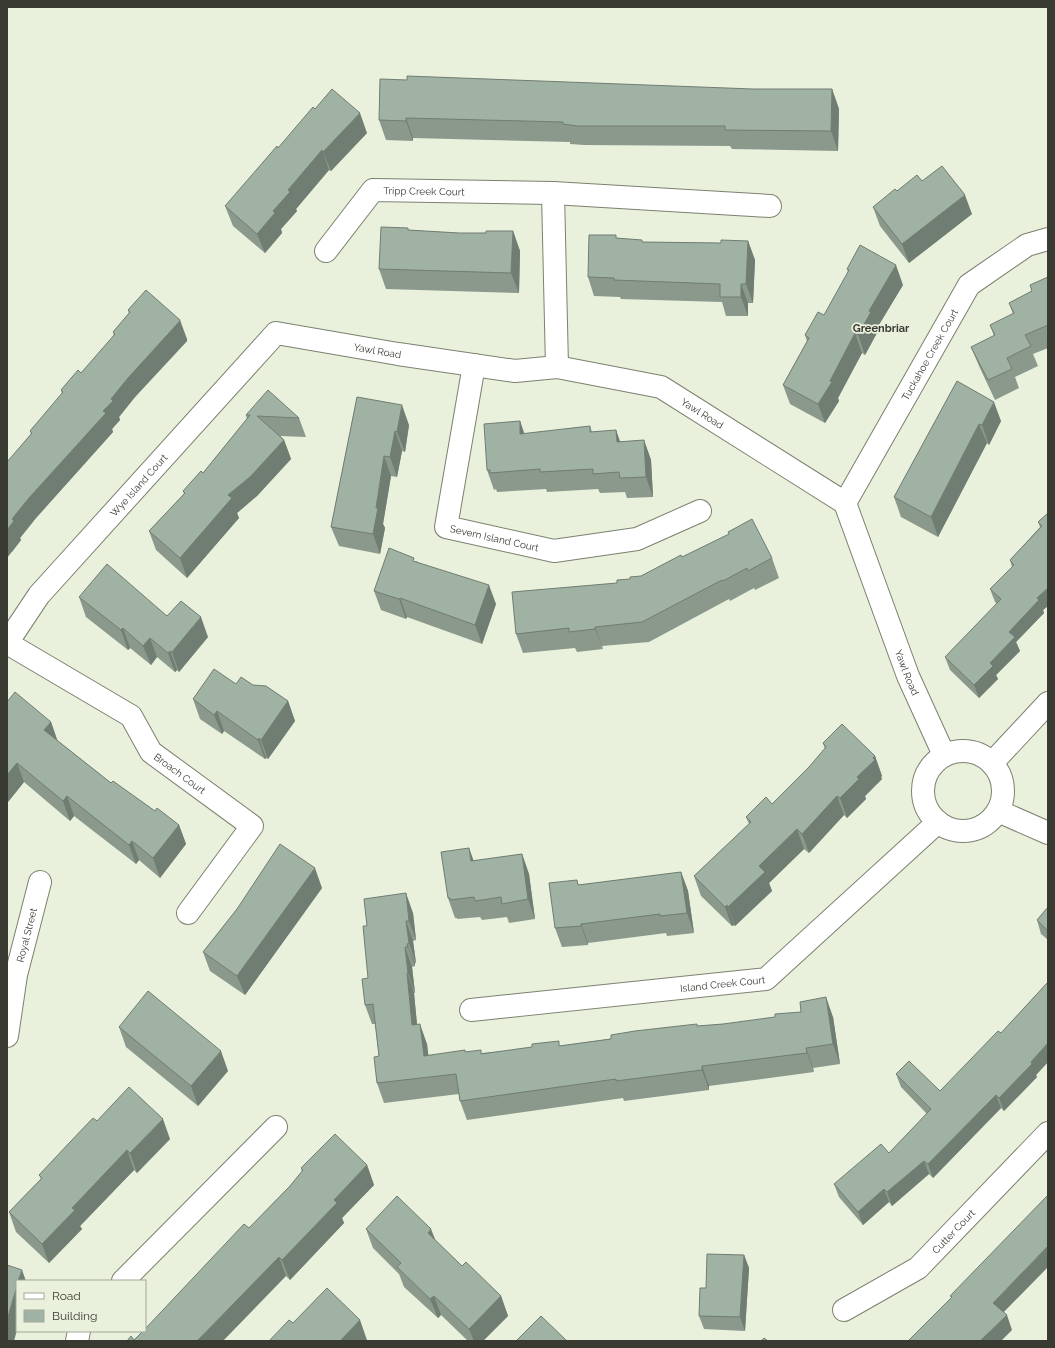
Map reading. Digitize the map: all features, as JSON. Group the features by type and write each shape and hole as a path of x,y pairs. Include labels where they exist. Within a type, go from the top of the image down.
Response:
{"street":[{"name":"Tripp Creek Court","path":"326,251 373,190 553,193 770,206"},
{"path":"553,193 557,367"},
{"name":"Tuckahoe Creek Court","path":"845,503 969,286 1027,245 1048,240"},
{"name":"Yawl Road","path":"276,333 398,354 515,370 557,367 661,387 845,503 908,676 944,755"},
{"name":"Wye Island Court","path":"7,643 39,595 276,333"},
{"name":"Severn Island Court","path":"474,365 446,527 554,551 637,538 700,511"},
{"name":"Broach Court","path":"7,643 132,716 152,752 252,826 188,913"},
{"path":"992,763 1048,703"},
{"path":"956,751 969,751 981,755 992,763 999,773 1003,786 1002,799 998,811 988,822 977,828 963,831 950,828 938,822 929,812 924,800 922,787 926,774 933,763 944,755 956,751"},
{"path":"998,811 1048,833"},
{"name":"Island Creek Court","path":"471,1010 766,979 938,822"},
{"name":"Royal Street","path":"7,1036 12,973 40,882"},
{"path":"125,1280 276,1127"},
{"name":"Cutter Court","path":"844,1310 918,1268 1048,1133"}],"building":[{"path":"407,76 753,89 832,89 831,131 725,130 725,126 577,126 563,124 563,122 406,118 406,121 379,120 380,79 407,80"},
{"path":"332,89 360,113 323,152 322,150 288,190 290,192 273,211 275,213 257,234 225,206 277,146 278,148 313,107 315,109"},
{"path":"942,166 965,195 902,244 873,207 895,189 897,191 917,175 922,181"},
{"path":"381,227 459,233 513,231 511,273 379,269"},
{"path":"589,235 616,235 616,238 642,240 642,242 721,243 721,240 748,241 746,284 741,284 741,297 720,297 720,284 614,280 614,278 588,277"},
{"path":"860,245 896,265 869,311 871,312 858,335 855,333 830,381 832,382 818,404 783,385 809,338 805,335 818,312 824,315 849,270 847,269"},
{"path":"1048,277 1048,325 1025,335 1031,346 1007,358 1012,369 988,380 971,347 995,335 990,325 1014,313 1009,303 1032,291 1030,285"},
{"path":"146,290 180,320 179,322 128,378 111,399 113,401 103,411 106,413 29,498 12,519 14,521 7,530 7,462 32,433 30,431 63,392 61,390 78,370 81,373 115,334 113,332 130,312 128,310"},
{"path":"957,381 994,402 982,425 979,424 931,517 894,497"},
{"path":"268,390 299,418 257,416 284,440 250,477 228,495 232,498 180,558 149,531 185,493 183,491 201,471 203,473 250,415 246,415"},
{"path":"357,397 402,405 390,457 384,456 376,508 378,508 373,534 331,527"},
{"path":"520,421 520,434 590,426 590,432 616,430 617,442 644,440 646,477 620,478 619,472 593,474 593,469 540,472 540,469 490,473 490,470 487,470 484,424"},
{"path":"1048,513 1048,588 1037,598 1039,600 1009,632 1015,637 990,663 993,666 974,685 945,657 1001,599 990,589 1014,565 1010,560 1042,526 1038,522"},
{"path":"752,519 772,558 748,571 747,568 723,581 722,580 642,622 595,627 595,629 569,632 569,628 516,634 512,592 617,583 617,580 641,576 681,555 682,557 729,534 728,532"},
{"path":"389,548 414,558 413,561 489,585 475,625 400,598 399,599 374,591"},
{"path":"107,564 167,616 181,601 201,617 172,652 170,651 168,653 150,638 143,646 123,628 121,630 79,597"},
{"path":"214,669 236,684 241,677 253,685 266,686 288,701 261,740 259,738 258,740 217,711 214,715 193,699"},
{"path":"15,692 51,722 44,730 111,783 113,781 155,811 157,808 179,825 153,858 132,841 129,845 67,796 63,801 17,763 7,775 7,702"},
{"path":"842,724 875,756 873,758 875,760 857,777 859,779 840,798 837,796 802,834 797,829 759,866 765,872 728,907 727,905 725,907 694,876 751,822 746,817 766,797 772,804 809,767 826,747 823,743"},
{"path":"280,844 315,868 237,976 203,952 237,909"},
{"path":"469,848 471,861 522,854 528,899 502,904 501,897 475,901 474,897 450,900 450,898 448,898 441,852"},
{"path":"681,872 687,913 660,916 660,914 581,924 581,926 555,928 549,883 577,880 578,885"},
{"path":"406,893 409,921 406,921 409,943 407,944 408,947 405,947 412,1025 420,1024 424,1056 465,1050 465,1052 481,1050 481,1054 532,1047 532,1044 559,1041 559,1046 611,1039 611,1035 635,1031 697,1024 697,1026 723,1024 775,1017 775,1014 801,1012 800,1002 826,997 833,1044 806,1048 807,1053 702,1066 702,1070 616,1081 616,1079 460,1101 456,1074 377,1083 374,1057 379,1056 373,1004 365,1005 362,979 368,978 363,926 367,926 364,899"},
{"path":"1048,907 1048,931 1037,920"},
{"path":"1048,982 1048,1043 1031,1062 1032,1064 999,1098 996,1095 928,1164 924,1161 887,1192 884,1189 858,1212 834,1184 881,1144 889,1153 931,1109 896,1074 909,1061 940,1091 998,1031 1001,1033"},
{"path":"148,991 221,1051 191,1086 119,1027"},
{"path":"129,1087 163,1119 130,1153 127,1150 72,1208 75,1210 42,1244 9,1212 42,1178 39,1175 93,1118 97,1121"},
{"path":"335,1134 367,1165 334,1200 337,1203 282,1260 279,1257 197,1341 127,1341 131,1336 134,1340 142,1332 146,1332 146,1328 244,1224 249,1228 290,1186 303,1170 301,1168"},
{"path":"1048,1195 1048,1246 993,1303 1007,1315 980,1341 908,1341 952,1297 950,1296"},
{"path":"397,1196 431,1229 428,1233 462,1266 466,1262 501,1296 469,1329 434,1296 430,1299 397,1267 401,1263 366,1229"},
{"path":"707,1254 744,1255 740,1317 699,1316 700,1288 706,1288"},
{"path":"7,1265 22,1270 18,1280 16,1280 16,1289 7,1320"},
{"path":"327,1288 360,1320 340,1341 269,1341 289,1320 293,1323"},
{"path":"541,1316 567,1341 516,1341"},
{"path":"764,1338 768,1341 761,1341"}],"district":[{"name":"Greenbriar","path":"881,328"}]}
